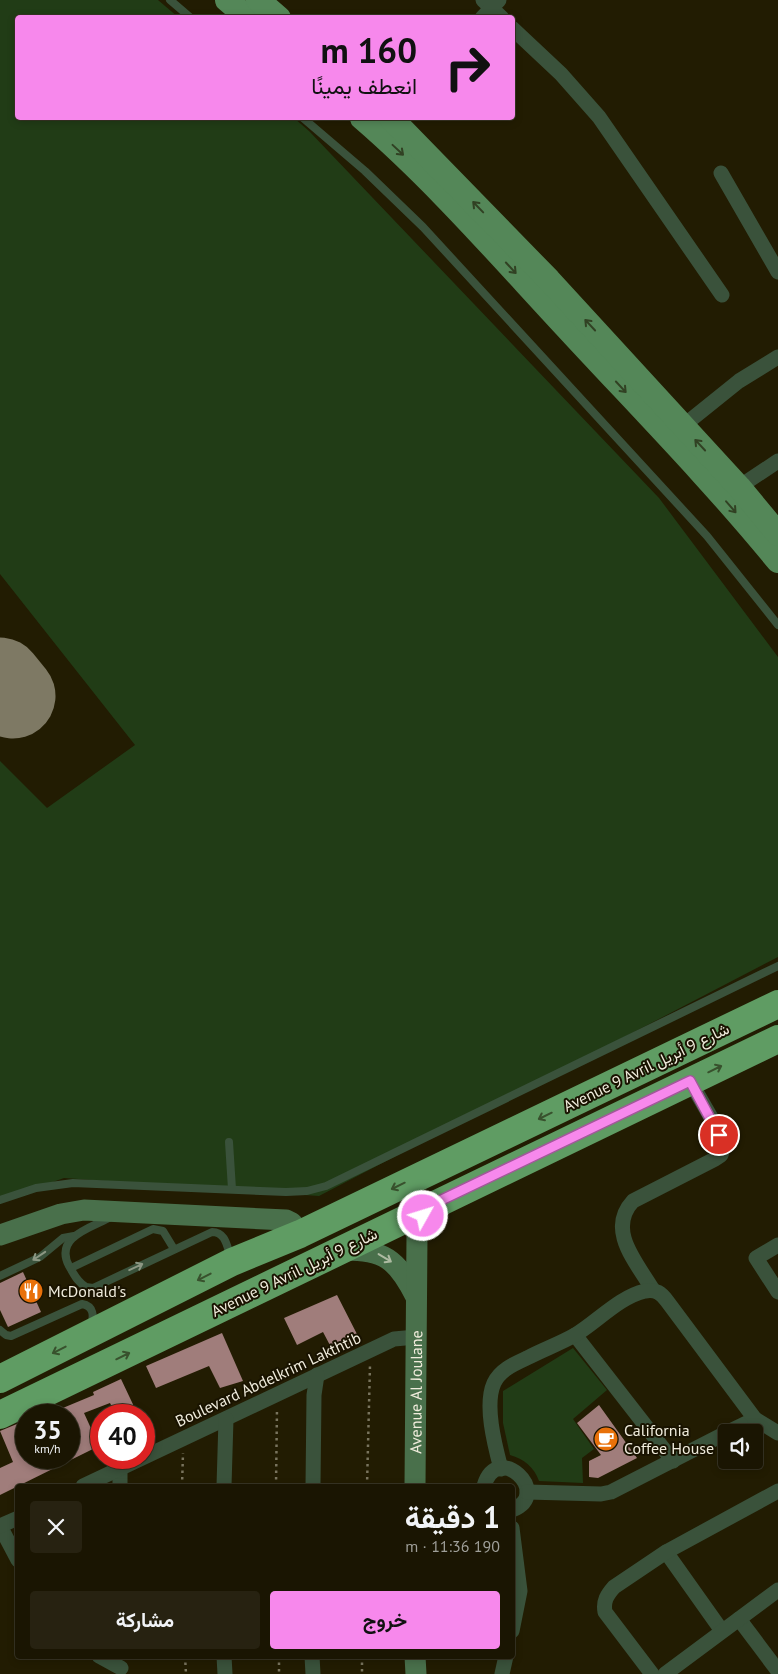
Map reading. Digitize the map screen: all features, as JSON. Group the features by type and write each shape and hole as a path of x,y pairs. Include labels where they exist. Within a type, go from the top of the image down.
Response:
{"highway":[{"name":"Avenue 9 Avril شارع 9 أبريل","path":"0,1379 232,1262 300,1234 778,1004"},
{"name":"Avenue 9 Avril شارع 9 أبريل","path":"0,1415 429,1206 778,1039"}],"main road":[{"path":"227,0 244,15"},
{"path":"258,0 276,15"},
{"path":"364,120 403,154 472,226 667,436 778,561"},
{"path":"395,120 549,280 739,487 778,534"}],"street":[{"path":"515,31 562,74 600,117 722,295"},
{"path":"721,173 778,272"},
{"path":"683,426 739,381 778,358"},
{"path":"739,487 778,461"},
{"path":"690,1081 713,1121 723,1149 721,1155 633,1202 626,1209 621,1229 623,1240 654,1290 661,1293 678,1314 755,1418 778,1433"},
{"name":"Avenue Al Joulane","path":"415,1484 417,1236 423,1216 429,1206"},
{"path":"0,1235 68,1212 113,1211 286,1220 292,1223 300,1234"},
{"path":"778,1245 756,1258 778,1292"},
{"name":"Avenue Al Joulane","path":"338,1250 365,1250 385,1257 408,1281 416,1298"},
{"path":"501,1469 491,1421 492,1392 495,1381 501,1373 513,1364 575,1335 634,1295 654,1290"},
{"path":"575,1335 673,1461"},
{"name":"Boulevard Abdelkrim Lakthtib","path":"155,1452 397,1338 416,1337"},
{"path":"313,1484 314,1395 317,1376"},
{"path":"224,1484 226,1418"},
{"path":"744,1424 755,1418"},
{"path":"527,1492 601,1494 611,1492 718,1438"},
{"path":"120,1469 120,1484"},
{"name":"Boulevard Abdelkrim Lakthtib","path":"87,1484 120,1469"},
{"path":"485,1484 489,1475 501,1469 512,1469 522,1476 527,1492 521,1505 515,1508"},
{"path":"652,1674 605,1612 604,1604 614,1587 666,1552 778,1491"},
{"path":"15,1519 0,1526 15,1554"},
{"path":"515,1552 520,1591 515,1616"},
{"path":"666,1552 722,1631"},
{"path":"665,1674 778,1590"},
{"path":"738,1619 778,1671"},
{"path":"106,1659 121,1666"},
{"path":"224,1659 225,1674"},
{"path":"312,1659 313,1674"},
{"path":"415,1659 416,1674"},
{"path":"502,1674 505,1659"}],"lane":[{"path":"170,0 188,15"},
{"path":"305,120 366,172 423,227 707,536 778,625"},
{"path":"0,1200 36,1188 73,1183 286,1192 307,1191 326,1186 778,966"},
{"path":"229,1142 232,1189"},
{"path":"113,1211 67,1242 64,1248 64,1255 80,1284 93,1288 205,1234 218,1232 223,1236 232,1262"},
{"path":"71,1268 153,1229 162,1231 174,1250"},
{"path":"0,1276 40,1257 63,1238 76,1236"},
{"path":"0,1330 6,1335 11,1336 82,1304 90,1307 92,1311 92,1321 88,1335"}],"path":[{"path":"367,1484 370,1350"},
{"path":"276,1484 277,1394"},
{"path":"182,1484 184,1438"},
{"path":"185,1659 186,1674"},
{"path":"278,1659 279,1674"},
{"path":"362,1659 362,1674"}],"green space":[{"path":"0,0 158,0 176,15 15,15 15,120 296,120 309,131 659,498 778,657 778,957 319,1196 64,1178 0,1201 0,761 47,808 135,745 0,574"},
{"path":"573,1348 607,1390 573,1419 594,1449 582,1458 583,1483 539,1481 528,1464 510,1455 503,1423 503,1391"}],"building":[{"path":"23,1272 41,1312 8,1327 0,1310 0,1283"},
{"path":"337,1295 360,1340 333,1351 323,1332 297,1345 284,1318"},
{"path":"222,1333 243,1381 220,1388 209,1366 156,1388 146,1366"},
{"path":"121,1379 133,1404 90,1404 90,1411 84,1413 90,1426 90,1450 80,1455 80,1404 72,1404 94,1395 93,1392"},
{"name":"California Coffee House","path":"599,1405 637,1458 598,1478 589,1477 589,1461 601,1455 577,1423"},
{"path":"15,1425 15,1469 53,1469 22,1484 15,1484 15,1488 0,1495 0,1468 13,1462 0,1431"}],"runway":[{"path":"0,680 13,696"}],"place":[{"name":"McDonald's","path":"31,1291"},
{"name":"California Coffee House","path":"606,1439"}],"route":[{"path":"423,1216 429,1206 690,1081 719,1135"}]}
